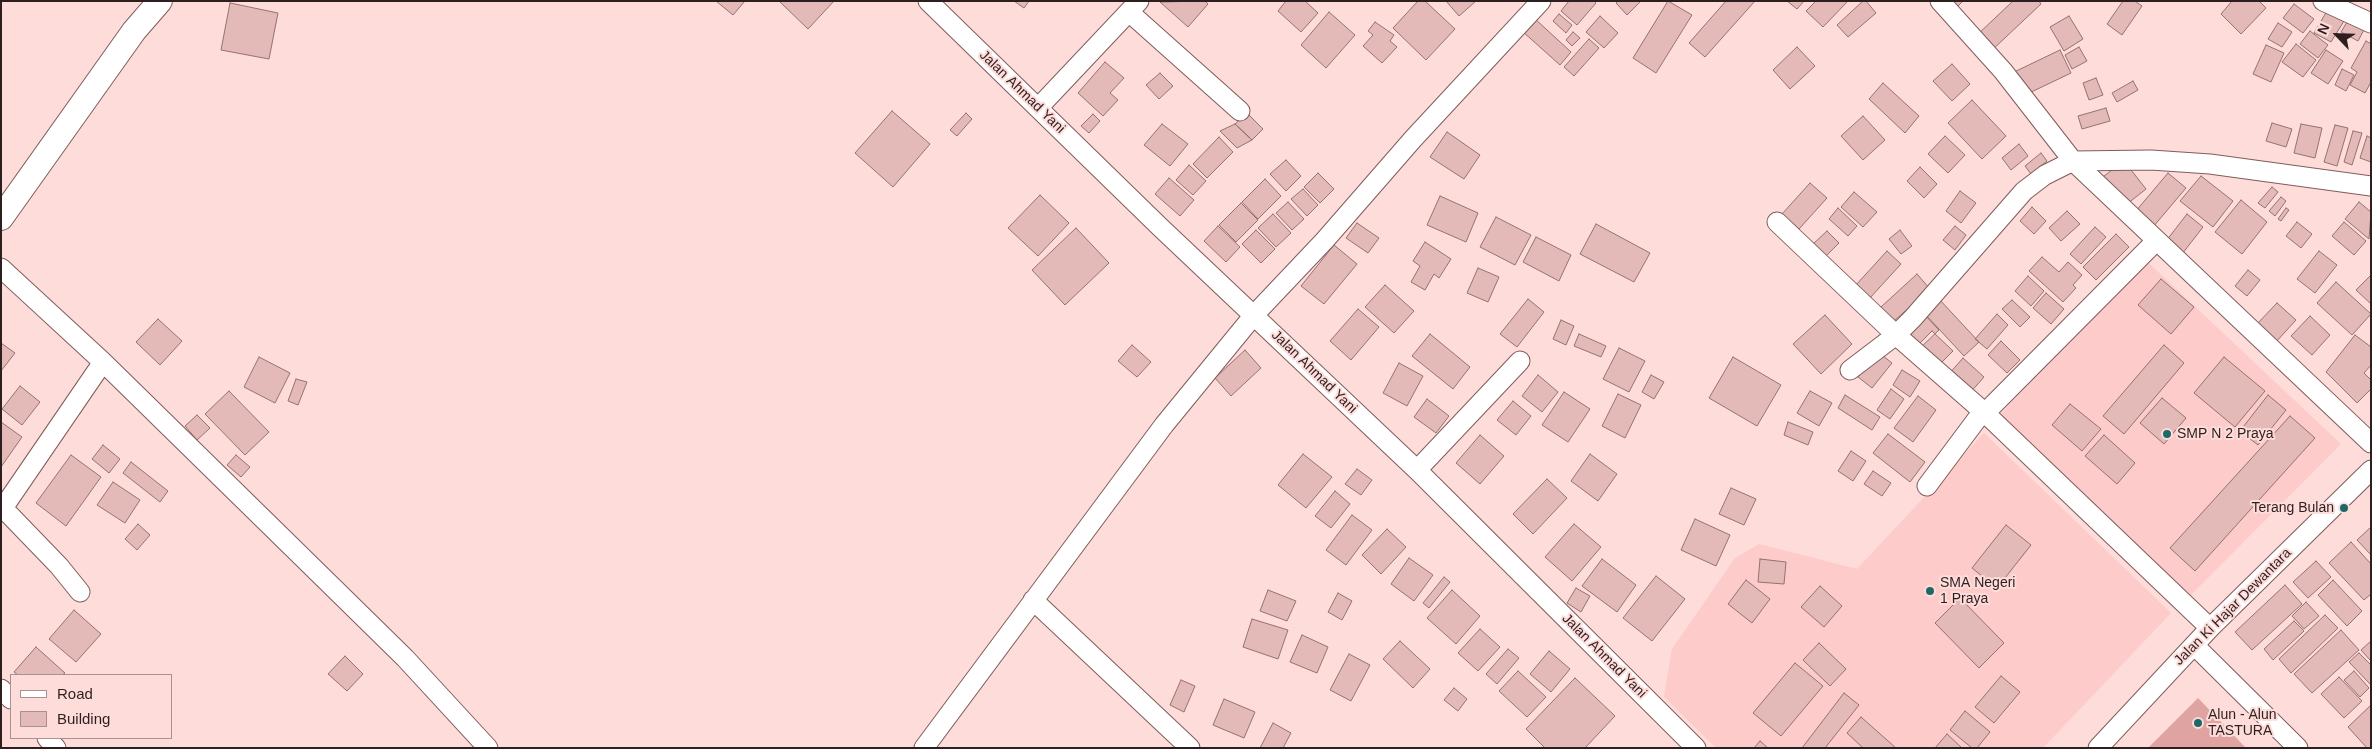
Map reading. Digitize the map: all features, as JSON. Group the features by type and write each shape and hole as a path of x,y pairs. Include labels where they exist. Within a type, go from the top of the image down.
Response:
{"main road":[{"path":"2,215 134,31 160,1"}],"street":[{"name":"Jalan Ahmad Yani","path":"928,1 1416,470 1696,748"},
{"path":"924,748 1164,425 1254,315 1325,240 1413,139 1541,1"},
{"path":"1940,1 2003,71 2073,162 2371,443"},
{"path":"2323,1 2371,23"},
{"path":"1038,108 1134,7 1240,111"},
{"path":"1850,370 1896,334 1940,289 2024,191 2045,175 2073,162 2151,160 2210,164 2371,186"},
{"path":"1777,222 1896,334 1984,412 2210,628"},
{"path":"1927,486 1984,412 2156,241"},
{"path":"1,268 103,362 405,658 488,748"},
{"path":"1416,470 1520,361"},
{"path":"80,592 60,566 2,510 65,414 103,362"},
{"name":"Jalan Ki Hajar Dewantara","path":"2098,748 2210,628 2371,470"},
{"path":"1033,600 1190,748"},
{"path":"2194,645 2298,748"},
{"path":"1,689 10,698"}],"shaded area":[{"name":"SMP N 2 Praya","path":"2137,252 2341,444 2182,604 1993,424"},
{"name":"SMA Negeri 1 Praya","path":"1984,433 2171,613 2043,748 1716,748 1664,697 1672,649 1735,558 1759,544 1857,569"},
{"name":"Alun - Alun TASTURA","path":"2198,698 2246,748 2148,748"}],"building":[{"path":"716,1 745,1 733,15"},
{"path":"779,1 834,1 808,29"},
{"path":"1014,1 1029,1 1024,8"},
{"path":"1205,1 1208,4 1188,27 1160,2"},
{"path":"1286,1 1305,1 1318,13 1301,32 1278,11"},
{"path":"1418,1 1425,1 1455,29 1426,60 1393,28"},
{"path":"1446,1 1476,1 1459,16"},
{"path":"1569,1 1594,1 1596,3 1577,25 1561,11"},
{"path":"1618,1 1641,1 1627,15 1616,3"},
{"path":"1668,1 1692,15 1656,73 1633,58"},
{"path":"1726,1 1755,1 1705,57 1689,43"},
{"path":"1787,1 1804,1 1797,9"},
{"path":"1816,1 1848,1 1823,27 1806,11"},
{"path":"1863,1 1866,1 1876,13 1848,37 1837,25"},
{"path":"1947,1 1963,1 1955,9"},
{"path":"2013,1 2039,1 2041,4 1990,52 1976,36"},
{"path":"2123,1 2135,1 2142,6 2122,35 2107,24"},
{"path":"2232,1 2259,1 2266,8 2241,34 2221,14"},
{"path":"230,3 278,13 269,59 221,50"},
{"path":"2294,4 2314,19 2303,33 2283,18"},
{"path":"2327,11 2344,21 2331,42 2314,33"},
{"path":"1329,12 1355,35 1326,68 1301,45"},
{"path":"1559,14 1572,25 1566,33 1553,21"},
{"path":"1600,16 1618,33 1604,48 1586,32"},
{"path":"2069,16 2083,39 2064,51 2050,27"},
{"path":"2350,17 2366,26 2358,41 2341,32"},
{"path":"1534,18 1571,52 1560,65 1522,31"},
{"path":"1375,22 1394,35 1390,41 1397,47 1382,63 1363,46 1373,35 1368,31"},
{"path":"2278,23 2292,32 2282,47 2268,39"},
{"path":"2310,31 2328,45 2318,58 2300,44"},
{"path":"1573,32 1580,38 1572,46 1566,40"},
{"path":"1589,39 1599,48 1574,76 1564,67"},
{"path":"2366,41 2371,44 2371,82 2365,93 2350,85 2357,72 2351,68"},
{"path":"2296,44 2316,60 2303,77 2282,62"},
{"path":"2266,45 2284,53 2271,82 2253,74"},
{"path":"1797,47 1815,66 1790,89 1773,70"},
{"path":"2079,47 2087,61 2072,69 2065,55"},
{"path":"2060,50 2071,73 2023,96 2012,73"},
{"path":"2326,50 2343,61 2328,84 2311,73"},
{"path":"1105,62 1124,78 1110,93 1118,100 1103,116 1078,93"},
{"path":"1952,64 1970,84 1952,101 1933,81"},
{"path":"2342,69 2354,75 2346,91 2335,85"},
{"path":"1160,73 1173,86 1159,99 1146,85"},
{"path":"2096,78 2103,95 2089,100 2083,83"},
{"path":"2133,81 2138,90 2117,102 2112,93"},
{"path":"1883,83 1919,116 1905,133 1869,99"},
{"path":"1972,100 2006,136 1982,159 1948,123"},
{"path":"2106,108 2110,121 2082,129 2078,116"},
{"path":"892,111 930,144 893,187 855,153"},
{"path":"966,113 972,119 957,136 950,130"},
{"path":"1247,113 1263,129 1252,140 1235,124"},
{"path":"1093,114 1100,121 1089,133 1081,126"},
{"path":"1863,116 1885,140 1863,160 1841,136"},
{"path":"2272,123 2292,129 2286,147 2266,141"},
{"path":"1162,124 1188,144 1170,166 1144,145"},
{"path":"1235,124 1252,140 1237,148 1220,131"},
{"path":"2301,124 2322,128 2315,158 2294,153"},
{"path":"2335,125 2348,128 2337,166 2324,162"},
{"path":"2353,131 2362,133 2352,165 2344,162"},
{"path":"1447,132 1480,155 1464,179 1430,157"},
{"path":"1945,136 1965,155 1948,173 1928,154"},
{"path":"2367,136 2371,138 2371,162 2360,158"},
{"path":"1219,137 1233,152 1207,178 1193,164"},
{"path":"2019,144 2028,156 2011,170 2002,158"},
{"path":"2041,153 2047,161 2031,174 2025,166"},
{"path":"1286,160 1301,176 1286,191 1270,174"},
{"path":"2124,161 2146,189 2122,208 2100,179"},
{"path":"1189,165 1206,181 1193,195 1176,180"},
{"path":"1920,167 1937,184 1924,198 1907,181"},
{"path":"1318,173 1334,189 1320,203 1304,187"},
{"path":"2168,173 2186,188 2153,227 2135,212"},
{"path":"2201,176 2233,201 2213,227 2180,201"},
{"path":"1169,178 1194,200 1180,216 1155,194"},
{"path":"1265,179 1281,196 1258,219 1242,202"},
{"path":"1810,183 1827,198 1799,229 1782,214"},
{"path":"2272,187 2278,192 2265,208 2258,203"},
{"path":"1303,189 1318,205 1307,216 1291,199"},
{"path":"1960,191 1976,203 1961,223 1946,211"},
{"path":"1854,192 1877,212 1863,227 1841,207"},
{"path":"1040,195 1069,223 1038,256 1008,228"},
{"path":"1440,196 1478,213 1466,242 1427,225"},
{"path":"2281,197 2286,201 2275,216 2269,211"},
{"path":"2241,200 2267,222 2242,254 2215,232"},
{"path":"1288,202 1304,219 1292,230 1276,213"},
{"path":"2359,202 2371,212 2369,239 2345,219"},
{"path":"1241,203 1258,220 1236,242 1219,225"},
{"path":"2032,207 2046,221 2034,234 2020,221"},
{"path":"1838,208 1857,226 1848,236 1829,219"},
{"path":"2286,208 2289,210 2281,221 2278,219"},
{"path":"2067,211 2080,224 2061,241 2049,228"},
{"path":"1273,214 1291,233 1276,247 1258,228"},
{"path":"2187,214 2203,227 2179,258 2163,245"},
{"path":"1496,217 1531,235 1515,265 1480,247"},
{"path":"2297,222 2312,234 2301,248 2286,236"},
{"path":"2344,222 2366,241 2354,255 2332,236"},
{"path":"1357,223 1379,238 1368,253 1346,238"},
{"path":"1596,224 1650,253 1634,282 1580,254"},
{"path":"1218,226 1240,247 1226,262 1204,241"},
{"path":"1955,226 1966,235 1955,250 1943,240"},
{"path":"2095,227 2106,237 2081,264 2070,254"},
{"path":"1076,228 1109,263 1065,305 1032,270"},
{"path":"1256,230 1275,249 1261,263 1242,244"},
{"path":"1900,230 1912,246 1901,254 1889,239"},
{"path":"1827,231 1839,243 1824,258 1812,245"},
{"path":"2116,234 2129,247 2096,280 2083,267"},
{"path":"1536,237 1571,255 1559,281 1523,262"},
{"path":"1425,242 1451,259 1439,278 1434,274 1425,290 1411,282 1420,266 1413,261"},
{"path":"1334,245 1357,264 1324,304 1301,286"},
{"path":"1887,251 1901,264 1869,299 1855,286"},
{"path":"2319,251 2337,265 2315,293 2297,279"},
{"path":"2042,257 2059,272 2068,262 2082,275 2073,285 2076,288 2063,302 2029,271"},
{"path":"1478,268 1499,277 1488,302 1467,293"},
{"path":"2248,270 2260,280 2247,296 2235,286"},
{"path":"1917,274 1930,289 1894,321 1881,307"},
{"path":"2371,275 2371,304 2356,290"},
{"path":"2028,276 2044,291 2031,306 2015,291"},
{"path":"2161,279 2194,307 2171,334 2138,305"},
{"path":"2336,282 2371,314 2352,335 2317,303"},
{"path":"1385,285 1414,311 1394,333 1365,307"},
{"path":"2046,293 2064,309 2051,324 2033,308"},
{"path":"1528,299 1544,312 1517,347 1500,334"},
{"path":"1939,299 1979,342 1964,356 1924,313"},
{"path":"2012,300 2030,317 2020,327 2002,309"},
{"path":"2277,303 2296,320 2275,343 2256,325"},
{"path":"1358,309 1379,327 1351,360 1330,341"},
{"path":"1923,313 1939,330 1918,350 1902,333"},
{"path":"1997,314 2008,325 1987,349 1975,339"},
{"path":"1825,315 1852,344 1821,374 1793,344"},
{"path":"2310,316 2330,335 2312,355 2291,336"},
{"path":"158,319 182,341 160,365 136,342"},
{"path":"1561,320 1574,326 1566,345 1553,339"},
{"path":"1932,331 1953,351 1937,367 1917,346"},
{"path":"1430,334 1470,367 1453,389 1412,356"},
{"path":"1579,334 1606,346 1601,357 1574,346"},
{"path":"2355,335 2371,347 2371,365 2364,373 2371,380 2371,389 2357,403 2326,372"},
{"path":"2001,341 2020,360 2007,373 1988,355"},
{"path":"1,343 15,353 1,371"},
{"path":"1132,345 1151,362 1137,377 1118,361"},
{"path":"2164,345 2184,363 2124,434 2103,416"},
{"path":"1619,348 1645,361 1629,392 1603,379"},
{"path":"1245,350 1261,368 1231,396 1215,378"},
{"path":"1878,352 1892,363 1872,388 1858,377"},
{"path":"259,357 290,373 275,403 244,387"},
{"path":"1733,357 1781,385 1757,426 1709,398"},
{"path":"2224,357 2265,391 2235,427 2194,393"},
{"path":"1963,358 1984,377 1969,394 1948,375"},
{"path":"1399,363 1423,376 1407,406 1383,393"},
{"path":"1902,370 1920,381 1910,397 1893,385"},
{"path":"1538,375 1558,392 1542,412 1522,396"},
{"path":"1651,375 1664,382 1654,399 1642,392"},
{"path":"296,379 307,382 298,405 288,401"},
{"path":"20,386 40,402 22,425 2,409"},
{"path":"1891,389 1904,399 1890,419 1877,410"},
{"path":"229,391 269,432 245,455 205,414"},
{"path":"1810,391 1832,403 1819,426 1797,413"},
{"path":"1564,392 1590,409 1568,442 1542,425"},
{"path":"1618,394 1641,405 1625,438 1602,426"},
{"path":"1845,395 1880,417 1872,430 1838,408"},
{"path":"2268,395 2286,410 2258,445 2240,431"},
{"path":"1918,396 1936,410 1913,442 1894,428"},
{"path":"2162,398 2186,418 2164,444 2140,423"},
{"path":"1427,399 1449,416 1436,433 1414,417"},
{"path":"1513,401 1531,416 1516,435 1497,420"},
{"path":"2070,404 2101,429 2082,451 2052,425"},
{"path":"197,415 210,428 197,440 185,426"},
{"path":"2290,416 2315,438 2195,571 2170,548"},
{"path":"1,422 22,437 1,467"},
{"path":"1788,422 1813,432 1808,445 1784,435"},
{"path":"1888,434 1925,462 1910,482 1873,453"},
{"path":"1480,435 1504,456 1480,484 1456,463"},
{"path":"2104,435 2135,463 2117,484 2085,456"},
{"path":"103,445 120,459 109,473 92,459"},
{"path":"1851,451 1866,461 1853,481 1838,471"},
{"path":"1303,454 1332,477 1306,508 1278,485"},
{"path":"1590,454 1617,474 1598,501 1571,481"},
{"path":"71,455 101,477 66,526 36,503"},
{"path":"236,455 250,467 241,477 227,465"},
{"path":"131,462 168,491 160,502 123,473"},
{"path":"1357,469 1372,480 1361,495 1345,484"},
{"path":"1873,471 1891,483 1882,496 1864,484"},
{"path":"1547,479 1567,498 1533,534 1513,514"},
{"path":"113,482 140,500 125,523 97,505"},
{"path":"1731,488 1756,499 1744,525 1719,514"},
{"path":"1335,491 1350,504 1331,528 1315,516"},
{"path":"1352,515 1372,530 1346,565 1326,550"},
{"path":"1695,519 1730,535 1716,566 1681,550"},
{"path":"138,524 150,535 137,550 125,539"},
{"path":"1574,524 1601,547 1572,581 1545,557"},
{"path":"2006,525 2031,545 1997,588 1972,568"},
{"path":"2371,527 2371,555 2357,540"},
{"path":"1387,529 1406,547 1381,574 1362,555"},
{"path":"2351,542 2371,564 2371,594 2364,600 2329,563"},
{"path":"1409,558 1433,575 1414,601 1391,584"},
{"path":"1602,559 1636,585 1617,612 1582,586"},
{"path":"1760,559 1786,562 1784,584 1758,582"},
{"path":"2316,561 2331,577 2308,598 2293,582"},
{"path":"1656,576 1685,599 1652,641 1623,618"},
{"path":"1444,577 1450,582 1429,608 1423,603"},
{"path":"1746,580 1770,599 1752,623 1728,604"},
{"path":"2333,580 2362,611 2347,626 2318,595"},
{"path":"2285,585 2302,604 2252,650 2235,632"},
{"path":"1820,586 1842,606 1824,627 1801,607"},
{"path":"1576,588 1590,596 1581,612 1567,603"},
{"path":"1268,590 1296,601 1287,621 1260,611"},
{"path":"1452,590 1480,616 1456,644 1427,618"},
{"path":"1338,593 1352,601 1342,620 1328,612"},
{"path":"1960,598 2004,643 1979,668 1935,623"},
{"path":"2306,602 2319,616 2304,629 2292,616"},
{"path":"74,610 101,634 76,662 49,639"},
{"path":"2325,615 2338,628 2291,673 2279,659"},
{"path":"1252,619 1288,630 1278,659 1243,647"},
{"path":"2294,621 2304,631 2273,660 2264,649"},
{"path":"1480,629 1500,647 1478,671 1458,653"},
{"path":"2341,630 2359,650 2312,693 2294,674"},
{"path":"1302,635 1328,647 1317,673 1290,662"},
{"path":"1400,641 1430,669 1413,688 1383,659"},
{"path":"2371,641 2371,661 2361,650"},
{"path":"1819,643 1846,669 1830,686 1803,660"},
{"path":"36,647 65,673 17,674 14,672"},
{"path":"1508,649 1519,658 1497,684 1486,674"},
{"path":"1549,651 1570,669 1551,692 1530,674"},
{"path":"2359,653 2371,665 2371,685 2349,662"},
{"path":"1349,654 1370,665 1351,701 1330,690"},
{"path":"345,656 363,674 347,691 328,674"},
{"path":"1795,663 1823,686 1781,736 1753,713"},
{"path":"1518,671 1546,697 1527,717 1499,691"},
{"path":"2354,671 2369,688 2360,697 2344,680"},
{"path":"2001,676 2020,692 1994,723 1975,707"},
{"path":"2339,677 2362,701 2344,718 2321,694"},
{"path":"1575,678 1615,716 1585,748 1545,748 1526,729"},
{"path":"1181,680 1195,686 1184,712 1170,705"},
{"path":"1454,688 1467,699 1458,711 1444,700"},
{"path":"1844,693 1859,705 1825,748 1802,748"},
{"path":"1224,699 1255,712 1244,738 1213,725"},
{"path":"2371,705 2371,748 2367,748 2348,727"},
{"path":"1965,711 1990,732 1977,748 1972,748 1950,730"},
{"path":"1861,717 1896,748 1863,748 1847,733"},
{"path":"1273,723 1291,733 1283,748 1260,748"},
{"path":"1947,734 1962,748 1935,748"},
{"path":"1760,741 1768,748 1754,748"}],"place":[{"name":"SMP N 2 Praya","path":"2167,434"},
{"name":"Terang Bulan","path":"2344,508"},
{"name":"SMA Negeri 1 Praya","path":"1930,591"},
{"name":"Alun - Alun TASTURA","path":"2198,723"}]}
